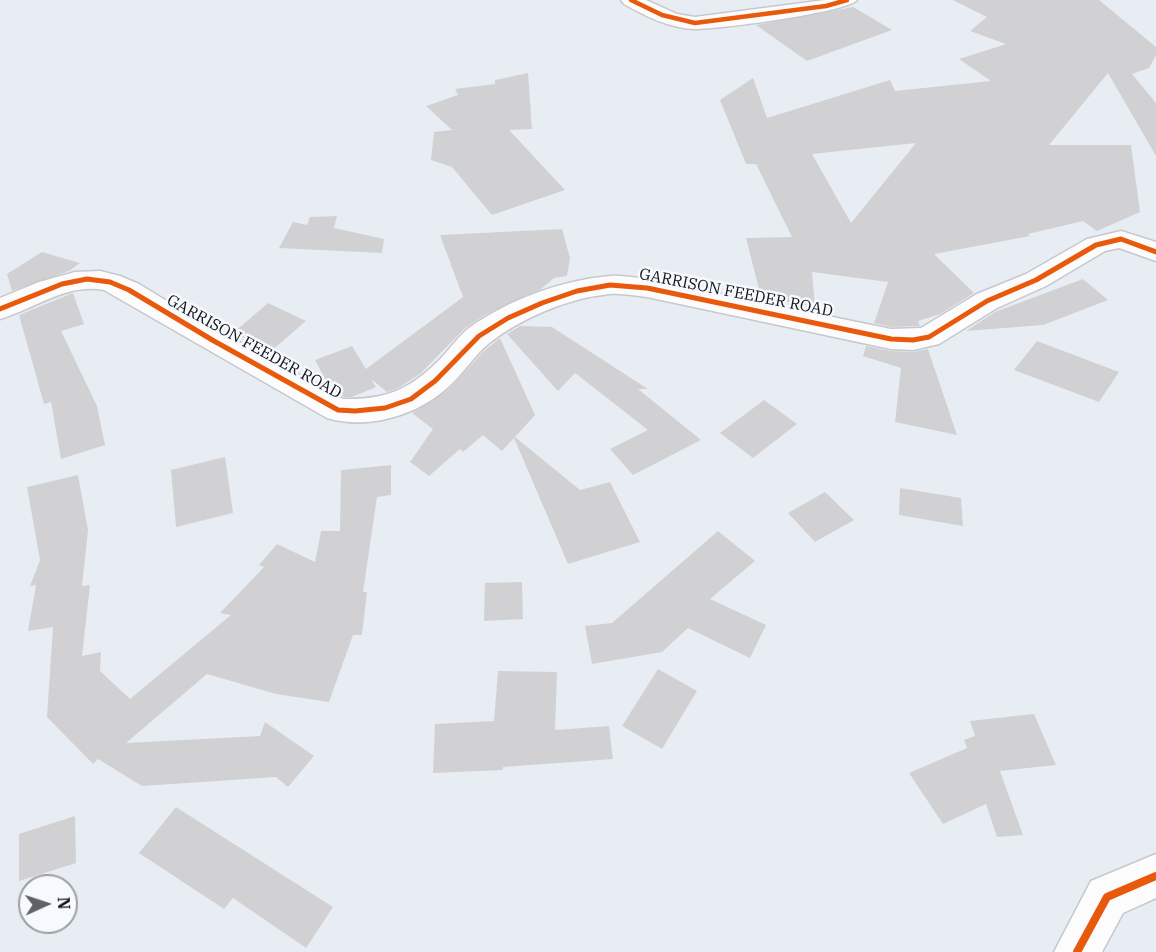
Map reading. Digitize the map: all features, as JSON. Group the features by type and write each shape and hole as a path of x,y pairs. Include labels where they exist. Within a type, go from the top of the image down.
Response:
{"street":[{"path":"631,0 657,15 676,22 695,23 826,6 847,0"},
{"name":"GARRISON FEEDER ROAD","path":"0,309 72,282 100,280 110,282 120,285 171,317 338,410 366,412 391,409 418,396 448,370 477,337 507,317 575,292 593,288 612,285 647,288 891,339 913,340 940,332 978,306 1036,280 1096,245 1121,239 1156,252"},
{"path":"1077,952 1107,897 1156,876"}],"building":[{"path":"953,0 1099,0 1156,47 1156,55 1149,68 1132,74 1156,103 1156,156 1108,73 1049,145 1131,145 1140,212 1097,231 1083,221 1028,234 1030,236 934,254 974,293 940,314 918,321 920,326 891,327 874,323 888,282 812,272 815,307 761,297 746,238 792,237 756,164 746,164 720,100 753,78 767,118 890,80 895,91 991,81 959,59 1006,44 970,31 987,17","holes":["916,143 851,223 812,154"]},
{"path":"853,7 892,30 807,61 756,25"},
{"path":"528,73 532,129 509,130 565,190 492,215 452,167 431,160 434,132 452,130 426,106 458,95 455,89 495,84 495,80"},
{"path":"337,216 334,228 384,239 382,253 279,248 293,222 307,225 310,217"},
{"path":"562,229 570,258 567,276 554,278 541,289 483,316 464,329 420,374 398,388 387,392 371,379 376,387 352,397 344,397 331,390 315,360 352,346 366,369 463,297 440,235"},
{"path":"42,252 80,263 69,271 12,291 7,274"},
{"path":"1083,279 1108,300 1043,325 966,331 995,312"},
{"path":"73,293 84,324 61,331 97,406 105,445 61,459 51,402 44,404 19,315"},
{"path":"268,303 306,321 271,351 233,333"},
{"path":"520,326 552,327 648,389 638,389 701,440 633,475 610,449 648,430 575,373 558,391 507,334"},
{"path":"500,338 535,415 515,437 580,490 610,482 640,542 568,564 514,438 502,451 483,435 463,452 460,449 429,476 410,462 433,429 412,413 448,390 484,351"},
{"path":"1037,341 1119,372 1099,402 1014,370"},
{"path":"866,346 891,351 913,352 928,349 957,435 895,422 901,368 863,356"},
{"path":"764,400 797,424 753,458 720,433"},
{"path":"225,457 233,513 176,527 171,470"},
{"path":"391,465 391,495 377,497 363,592 367,592 362,635 353,635 329,702 276,694 207,674 126,743 260,736 265,722 314,756 288,787 276,777 142,786 98,759 93,764 47,717 53,627 28,631 36,585 30,586 40,560 27,487 78,475 88,530 82,586 90,585 82,656 101,652 100,671 130,699 231,615 220,613 264,567 259,565 277,544 315,562 321,531 340,531 341,470"},
{"path":"900,488 961,498 963,526 899,515"},
{"path":"825,492 854,520 815,542 788,513"},
{"path":"718,531 755,561 710,599 766,625 750,658 688,628 662,652 592,664 585,626 612,623"},
{"path":"522,582 523,619 484,621 485,583"},
{"path":"658,669 697,691 662,749 622,726"},
{"path":"498,671 557,672 555,730 609,726 613,759 503,767 503,770 433,773 435,724 494,721"},
{"path":"1034,714 1056,765 1000,771 1023,835 997,837 986,804 943,824 909,773 967,748 964,740 975,736 970,721"},
{"path":"176,807 333,907 306,948 233,898 224,909 139,853"},
{"path":"75,816 76,863 41,874 19,874 19,834"}],"cycle path":[{"path":"631,0 662,15 695,23 826,6 847,0"},
{"path":"0,309 62,284 87,279 110,282 129,290 173,318 338,410 355,411 385,408 411,399 435,381 475,340 493,327 559,296 594,287 624,285 647,288 891,339 913,340 929,337 987,301 1036,280 1096,245 1121,239 1156,252"},
{"path":"1077,952 1107,897 1156,876"}]}
